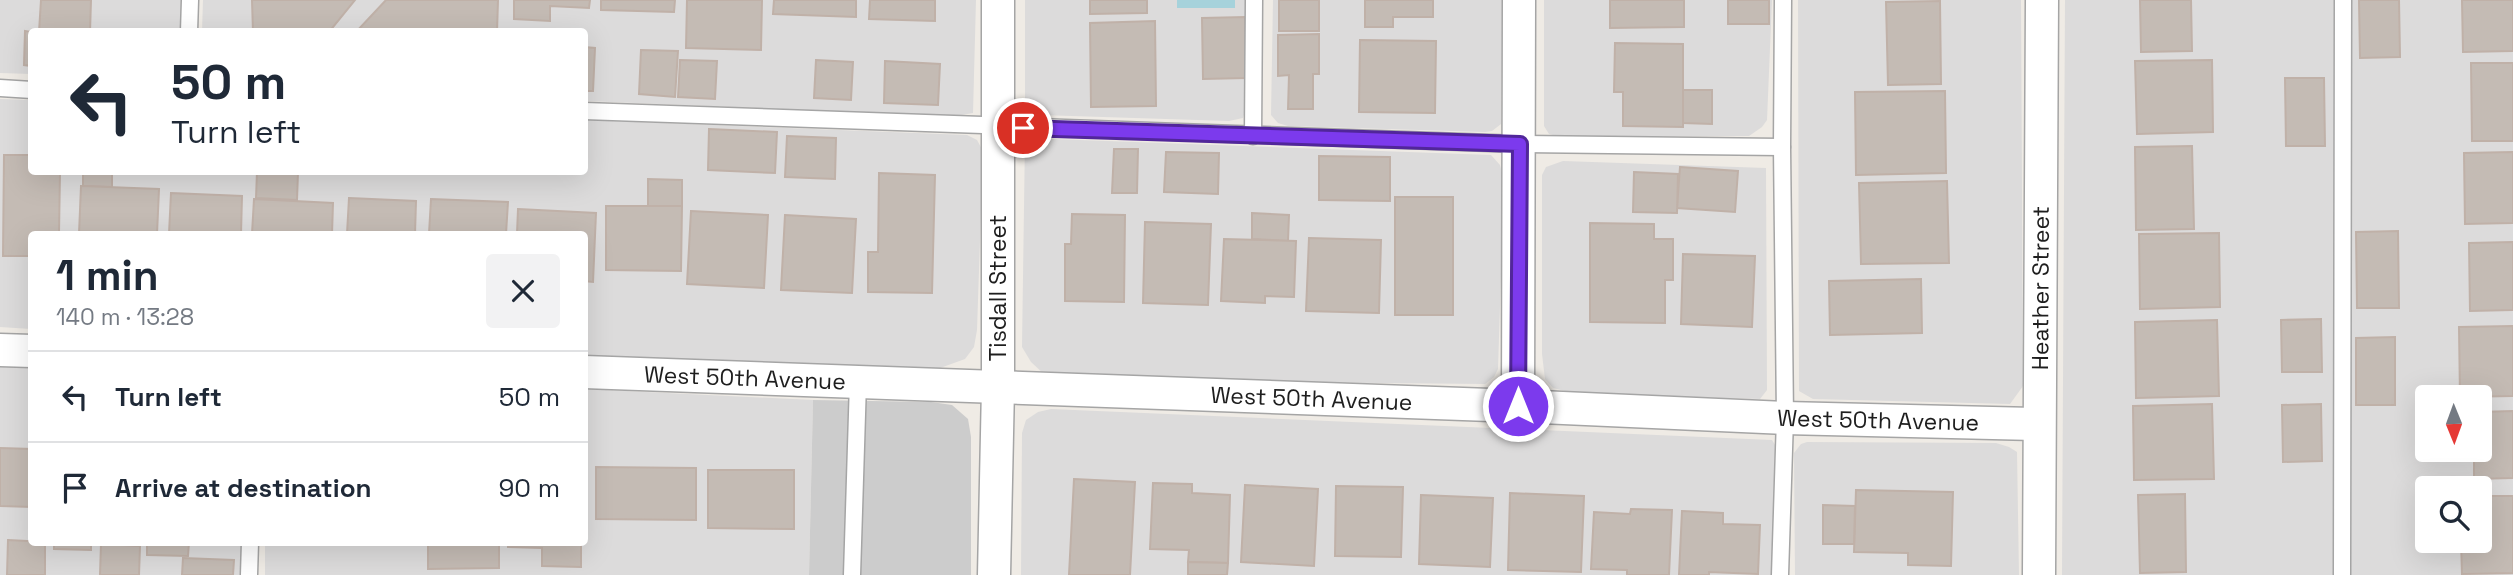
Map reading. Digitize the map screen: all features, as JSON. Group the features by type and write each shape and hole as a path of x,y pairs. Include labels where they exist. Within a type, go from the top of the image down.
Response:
{"street":[{"name":"Tisdall Street","path":"995,575 998,0"},
{"path":"1518,406 1519,0"},
{"name":"Heather Street","path":"2039,575 2042,0"},
{"path":"0,350 28,351"},
{"name":"West 50th Avenue","path":"588,372 1785,418 2039,424"}],"lane":[{"path":"189,28 190,0"},
{"path":"1253,136 1254,0"},
{"path":"1780,575 1785,418 1783,0"},
{"path":"2342,575 2343,0"},
{"path":"0,88 28,90"},
{"path":"588,111 1253,136 1782,148"},
{"path":"852,575 858,382"},
{"path":"249,575 250,546"}],"shaded area":[{"path":"0,0 181,0 181,28 28,28 28,74 0,73"},
{"path":"203,0 976,0 973,113 956,116 588,101 588,28 202,28"},
{"path":"1025,0 1248,0 1247,104 1243,118 1229,121 1040,115 1025,111"},
{"path":"1273,0 1503,0 1501,124 1492,131 1485,132 1288,126 1278,123 1271,115"},
{"path":"1544,0 1772,0 1767,120 1749,136 1561,137 1549,134 1544,126"},
{"path":"1798,0 2021,0 2023,386 2010,404 1813,399 1799,391"},
{"path":"2065,0 2513,0 2513,575 2062,575"},
{"path":"0,99 28,100 28,175 588,175 588,120 967,135 977,140 983,151 977,330 974,347 965,359 929,372 588,356 588,231 28,231 28,329 0,327"},
{"path":"1025,138 1491,155 1500,165 1504,181 1498,369 1494,377 1485,384 1077,380 1046,376 1031,362 1022,347"},
{"path":"1563,161 1766,168 1767,390 1760,399 1577,394 1553,388 1545,379 1542,354 1542,175 1546,167"},
{"path":"0,364 28,364 28,546 243,546 243,575 0,575"},
{"path":"588,389 813,400 809,575 265,575 265,546 588,546"},
{"path":"813,400 931,402 952,405 968,419 971,437 971,575 809,575"},
{"path":"1051,409 1772,440 1777,448 1774,575 1021,575 1022,433 1026,420 1038,412"},
{"path":"1996,443 2017,452 2019,575 1795,575 1794,453 1801,444"}],"water":[{"path":"1177,0 1235,0 1235,8 1177,8"}],"building":[{"path":"41,0 91,0 90,28 39,28"},
{"path":"252,0 355,0 332,28 253,28"},
{"path":"386,0 498,0 497,28 360,28"},
{"path":"514,0 590,0 589,8 550,6 550,21 514,19"},
{"path":"601,0 675,0 674,12 601,10"},
{"path":"687,0 762,0 761,50 686,48"},
{"path":"774,0 856,0 856,17 773,14"},
{"path":"870,0 935,0 935,21 869,19"},
{"path":"1090,0 1147,0 1147,13 1090,14"},
{"path":"1279,0 1319,0 1319,31 1279,31"},
{"path":"1365,0 1433,0 1433,17 1393,17 1393,27 1365,27"},
{"path":"1610,0 1684,0 1684,27 1610,28"},
{"path":"1728,0 1769,0 1769,24 1728,24"},
{"path":"2140,0 2191,0 2192,51 2141,52"},
{"path":"2359,0 2399,0 2400,57 2360,58"},
{"path":"2462,0 2513,0 2513,51 2463,52"},
{"path":"1940,1 1941,84 1888,85 1886,2"},
{"path":"1245,17 1246,78 1203,79 1202,18"},
{"path":"1155,21 1156,106 1091,107 1090,23"},
{"path":"25,31 28,31 28,66 24,65"},
{"path":"1319,34 1319,74 1313,74 1313,109 1288,109 1289,75 1278,76 1278,35"},
{"path":"1360,40 1436,41 1435,113 1359,112"},
{"path":"1615,43 1683,44 1683,127 1623,126 1623,92 1614,92"},
{"path":"588,47 595,48 593,91 588,91"},
{"path":"641,50 678,51 675,97 639,94"},
{"path":"680,60 717,61 715,99 678,97"},
{"path":"816,60 853,62 851,100 814,98"},
{"path":"2212,60 2213,132 2137,134 2135,61"},
{"path":"885,61 940,64 938,105 884,103"},
{"path":"2471,63 2513,63 2513,141 2472,141"},
{"path":"2285,78 2324,78 2325,146 2286,146"},
{"path":"1683,90 1712,90 1712,124 1683,123"},
{"path":"1945,91 1946,173 1856,175 1855,92"},
{"path":"709,129 777,132 775,173 708,170"},
{"path":"787,136 836,138 835,179 785,177"},
{"path":"2192,146 2194,229 2136,230 2135,147"},
{"path":"1114,149 1138,149 1137,193 1112,193"},
{"path":"1166,152 1219,153 1218,194 1164,192"},
{"path":"2513,152 2513,223 2465,224 2464,153"},
{"path":"4,155 28,155 28,175 60,175 59,231 28,231 28,256 3,256"},
{"path":"1319,156 1390,157 1390,201 1319,200"},
{"path":"1680,167 1738,171 1735,212 1677,208"},
{"path":"1634,172 1678,174 1677,213 1633,212"},
{"path":"879,173 935,175 932,293 868,292 868,252 878,252"},
{"path":"83,175 112,175 112,187 83,186"},
{"path":"257,175 298,175 297,200 256,198"},
{"path":"648,179 682,180 682,206 648,206"},
{"path":"1947,181 1949,263 1861,264 1859,183"},
{"path":"81,186 159,189 157,231 79,231"},
{"path":"171,193 242,196 241,231 169,231"},
{"path":"1395,197 1453,197 1453,315 1395,315"},
{"path":"349,198 416,201 415,231 347,231"},
{"path":"254,199 333,203 332,231 252,231"},
{"path":"431,199 508,202 506,231 429,231"},
{"path":"606,206 682,206 681,271 606,270"},
{"path":"518,209 596,213 593,282 588,281 588,231 517,231"},
{"path":"691,211 768,215 764,288 687,284"},
{"path":"1252,213 1289,215 1288,241 1252,239"},
{"path":"1072,214 1125,215 1124,302 1065,301 1065,244 1071,244"},
{"path":"785,215 856,219 852,293 781,290"},
{"path":"1145,222 1211,224 1208,305 1143,303"},
{"path":"1590,223 1654,224 1654,239 1673,239 1673,280 1665,280 1665,323 1590,322"},
{"path":"2398,231 2399,308 2357,308 2356,232"},
{"path":"2219,233 2220,307 2140,309 2139,234"},
{"path":"1309,238 1381,240 1379,313 1306,311"},
{"path":"1224,239 1296,241 1294,297 1265,296 1265,303 1221,301"},
{"path":"2513,242 2513,310 2470,311 2469,243"},
{"path":"1683,254 1755,256 1752,327 1681,324"},
{"path":"1921,279 1922,333 1830,335 1829,281"},
{"path":"2321,319 2322,372 2282,372 2281,320"},
{"path":"2217,320 2219,396 2136,398 2135,322"},
{"path":"2513,326 2513,396 2492,396 2492,385 2460,385 2459,327"},
{"path":"2395,337 2395,405 2356,405 2356,338"},
{"path":"2212,404 2214,479 2134,480 2133,406"},
{"path":"2321,404 2322,461 2283,462 2282,405"},
{"path":"2513,411 2513,478 2474,476 2474,462 2492,462 2492,412"},
{"path":"0,448 28,449 28,507 0,506"},
{"path":"596,467 696,468 696,520 596,519"},
{"path":"708,470 794,470 794,529 708,528"},
{"path":"1074,479 1135,482 1130,575 1069,575"},
{"path":"1153,483 1192,484 1192,493 1230,495 1228,563 1188,562 1189,550 1150,549"},
{"path":"1245,485 1318,489 1314,566 1241,562"},
{"path":"1336,486 1403,487 1401,557 1335,556"},
{"path":"1856,490 1953,492 1951,566 1908,565 1908,553 1854,552"},
{"path":"1510,493 1584,496 1581,572 1508,570"},
{"path":"2185,494 2186,572 2140,573 2138,495"},
{"path":"1421,495 1493,498 1490,567 1419,564"},
{"path":"2492,496 2513,496 2513,573 2462,574 2461,553 2492,553"},
{"path":"1823,505 1855,506 1854,544 1823,544"},
{"path":"1631,509 1672,510 1669,575 1627,575 1627,570 1591,569 1594,512 1630,514"},
{"path":"1682,511 1723,513 1723,524 1760,525 1758,574 1709,572 1709,575 1679,575"},
{"path":"8,540 28,541 28,546 45,546 45,575 7,575"},
{"path":"54,546 91,546 91,550 54,549"},
{"path":"101,546 140,546 139,575 100,575"},
{"path":"147,546 189,546 188,556 147,555"},
{"path":"428,546 499,546 499,568 428,569"},
{"path":"581,546 581,567 542,566 542,548 508,547"},
{"path":"183,558 234,560 233,575 182,575"},
{"path":"1188,562 1228,563 1227,575 1188,575"}],"route":[{"path":"1023,128 1520,144 1518,406"}]}
